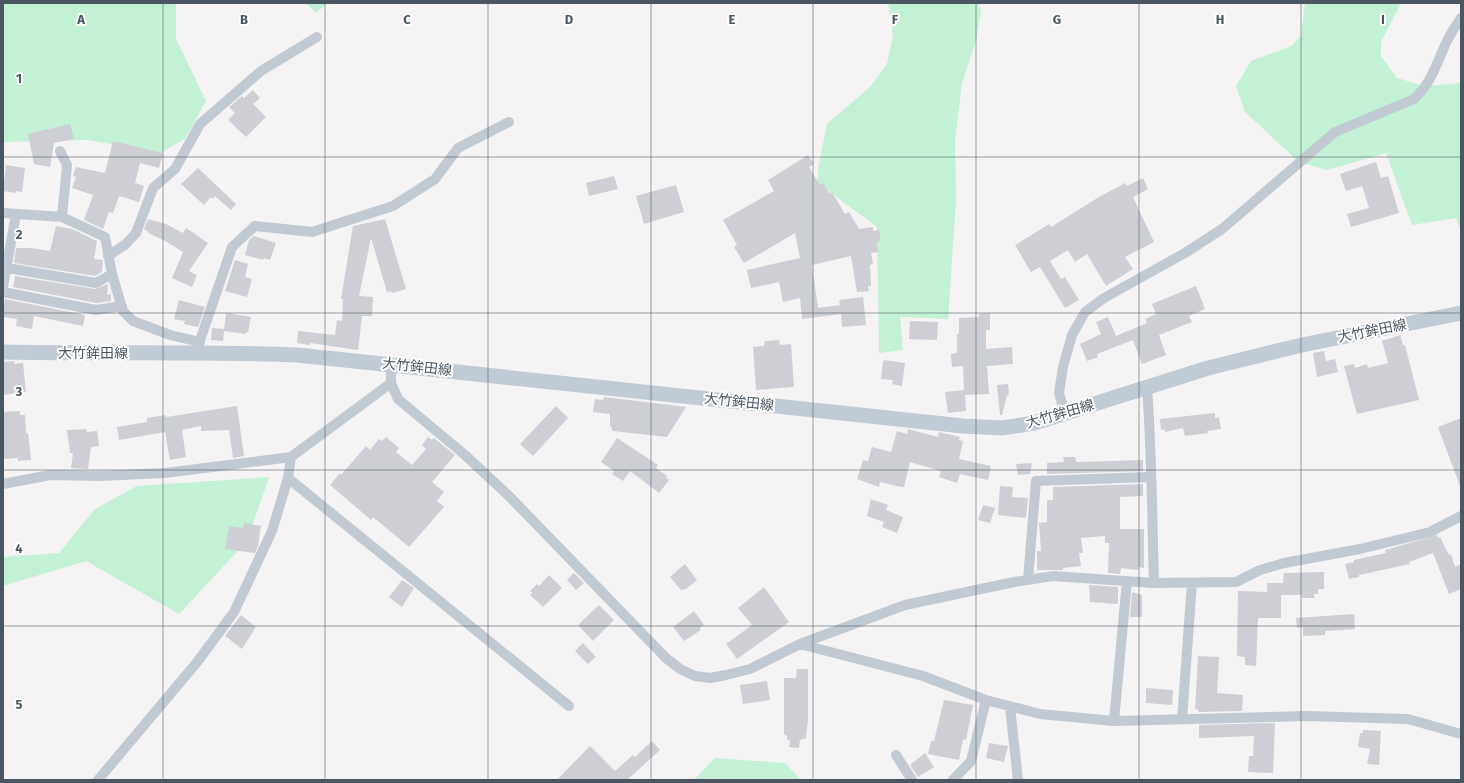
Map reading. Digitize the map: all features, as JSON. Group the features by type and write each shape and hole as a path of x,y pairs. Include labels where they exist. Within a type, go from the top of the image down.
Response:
{"main road":[{"name":"大竹鉾田線","path":"3,352 78,354 198,347 391,364 963,426 1002,428 1034,423 1065,414 1208,368 1302,345 1461,313"}],"street":[{"path":"1065,414 1059,393 1063,367 1072,335 1085,312 1117,290 1185,253 1222,229 1335,132 1414,99 1430,80 1449,37 1461,18"},
{"path":"108,256 126,244 136,233 153,188 176,169 200,124 261,71 317,38"},
{"path":"3,213 62,217 105,237 112,274 123,311 133,321 198,347 232,247 255,226 312,232 393,206 435,179 458,148 509,122"},
{"path":"60,151 67,165 62,217"},
{"path":"3,287 7,268 6,248 16,214"},
{"path":"7,268 96,283 112,274"},
{"path":"3,292 96,310 122,306"},
{"path":"391,364 390,383 398,399 465,455 509,496 637,630 666,658 680,669 695,676 710,678 750,668 800,644 904,605 1053,576 1154,583 1236,582 1260,570 1284,563 1360,549 1430,532 1461,516"},
{"path":"3,484 50,475 100,476 165,473 291,457 390,383"},
{"path":"1147,388 1152,448 1150,477 1154,583"},
{"path":"98,780 198,661 234,612 272,531 288,478 291,457"},
{"path":"1028,580 1036,481 1150,477"},
{"path":"288,478 569,706"},
{"path":"1114,721 1127,581"},
{"path":"1182,719 1192,583"},
{"path":"800,644 923,676 986,700 1040,714 1114,721 1307,716 1408,719 1461,734"},
{"path":"953,780 971,761 986,700"},
{"path":"1010,707 1018,780"},
{"path":"896,755 912,780"}],"green space":[{"path":"3,3 176,3 176,39 206,101 185,139 160,153 88,140 3,142"},
{"path":"306,3 328,3 316,13"},
{"path":"888,3 979,3 981,11 976,41 962,83 955,141 956,201 948,319 900,317 903,350 879,353 877,227 818,183 818,169 827,124 870,87 887,64 893,36"},
{"path":"1305,3 1401,3 1381,42 1381,56 1397,78 1425,86 1461,83 1461,232 1456,218 1412,225 1386,153 1327,170 1299,162 1245,112 1236,86 1251,61 1291,46 1301,36"},
{"path":"269,477 247,541 179,614 86,561 3,586 3,557 59,553 95,509 137,486"},
{"path":"715,758 785,763 801,780 694,780"}],"building":[{"path":"253,90 260,98 253,104 266,117 246,137 228,120 235,113 229,107 242,96 244,98"},
{"path":"70,124 74,139 54,143 50,167 34,164 28,134"},
{"path":"113,141 163,153 159,168 140,163 135,183 144,186 139,202 119,196 113,213 109,212 103,229 84,220 93,195 72,188 76,177 73,176 76,167 105,173"},
{"path":"808,155 814,164 809,167 820,185 823,183 829,193 832,192 845,214 849,212 859,229 873,227 873,231 879,230 881,241 877,242 878,252 871,253 873,264 870,265 871,286 868,286 869,291 857,292 851,256 812,265 818,308 840,305 839,300 863,297 866,325 842,327 841,314 802,319 800,298 783,302 779,282 751,288 747,270 800,258 795,233 744,263 734,247 737,245 723,220 774,191 768,180"},
{"path":"1376,162 1381,178 1388,176 1399,213 1351,227 1347,214 1369,208 1362,186 1346,191 1340,174"},
{"path":"6,165 25,168 22,192 16,191 15,193 3,191"},
{"path":"198,168 236,204 231,210 215,196 213,199 211,197 204,205 181,184"},
{"path":"614,176 618,189 589,196 586,183"},
{"path":"1143,178 1148,189 1133,197 1154,242 1125,257 1133,269 1106,286 1087,254 1075,262 1068,250 1050,261 1061,279 1065,277 1079,300 1065,308 1040,267 1031,272 1015,245 1049,224 1051,227 1099,197 1125,183 1127,186"},
{"path":"676,185 684,212 644,224 636,196"},
{"path":"148,219 166,224 183,233 186,228 208,243 189,271 197,275 192,287 172,278 183,252 148,233 149,232 144,229"},
{"path":"385,219 406,289 392,293 391,291 387,292 371,238 359,296 373,297 372,316 362,316 358,350 310,343 310,345 297,343 298,331 335,335 337,320 342,321 343,299 341,299 353,226"},
{"path":"56,226 72,229 97,241 94,259 103,260 102,272 95,276 14,263 16,248 31,248 50,251"},
{"path":"254,236 276,243 270,260 264,258 263,260 245,255 249,240"},
{"path":"235,260 248,264 245,277 252,279 247,297 225,291"},
{"path":"15,276 95,289 108,284 107,294 111,295 111,301 96,303 13,287"},
{"path":"1196,286 1205,309 1189,316 1192,322 1159,335 1166,355 1142,364 1133,340 1097,354 1098,357 1087,361 1080,344 1101,334 1096,322 1108,317 1116,336 1147,323 1145,319 1156,314 1152,304"},
{"path":"5,299 85,315 83,326 34,316 32,329 16,326 17,319 3,317"},
{"path":"179,300 205,307 198,327 184,324 185,321 174,319"},
{"path":"226,313 251,317 248,332 246,332 246,334 224,331 223,341 211,340 212,328 224,329"},
{"path":"990,313 990,330 986,330 986,349 1012,347 1013,364 987,366 989,394 965,395 966,411 948,413 945,392 964,390 963,366 952,367 951,354 957,353 959,318 979,317 979,314"},
{"path":"910,321 938,322 937,340 909,339"},
{"path":"1400,335 1403,345 1405,345 1419,400 1357,414 1344,366 1354,364 1355,368 1367,364 1368,368 1388,363 1382,341"},
{"path":"779,340 780,345 791,344 794,387 756,390 753,347 764,346 765,341"},
{"path":"1324,351 1326,361 1335,359 1338,372 1317,377 1313,353"},
{"path":"884,360 905,363 902,386 892,384 893,380 881,379"},
{"path":"14,361 14,364 23,363 26,392 3,395 3,362"},
{"path":"1008,384 1009,395 1007,395 1002,415 1000,415 997,385"},
{"path":"604,397 686,407 667,437 613,431 610,425 610,414 593,412 595,399 603,400"},
{"path":"237,406 244,456 233,458 229,430 201,431 201,426 182,430 186,457 170,460 165,432 119,440 117,427 147,422 147,418 165,415 166,417"},
{"path":"556,406 568,418 533,456 520,444"},
{"path":"20,411 20,415 25,415 26,433 28,433 31,460 18,461 18,458 5,459 3,457 3,412"},
{"path":"1215,413 1215,418 1219,417 1221,429 1207,431 1208,433 1185,436 1183,428 1165,432 1164,429 1161,430 1160,419"},
{"path":"1461,418 1461,485 1460,486 1438,427"},
{"path":"86,429 87,432 97,431 99,446 91,447 88,469 71,468 73,453 70,453 67,430"},
{"path":"908,429 938,437 939,432 960,437 959,440 963,441 959,459 991,466 988,480 960,474 957,483 939,477 941,471 910,462 904,487 880,482 879,487 857,479 863,460 868,461 872,447 891,452 897,431 907,434"},
{"path":"386,437 399,448 396,452 412,465 426,449 422,445 428,437 432,440 434,438 455,455 432,482 444,492 437,501 444,507 409,547 373,517 371,520 330,485 340,473 341,475 366,446 370,450 379,439 382,441"},
{"path":"617,438 658,465 656,468 667,476 666,478 669,480 659,493 630,471 623,481 612,474 614,471 601,462"},
{"path":"1063,457 1075,457 1076,462 1143,460 1143,471 1047,474 1047,463 1064,462"},
{"path":"1032,463 1030,474 1018,475 1016,464"},
{"path":"1143,484 1143,496 1120,497 1120,529 1144,529 1144,568 1138,567 1138,570 1121,568 1120,574 1108,573 1109,543 1105,543 1105,536 1081,538 1083,553 1079,553 1081,566 1063,568 1063,570 1037,570 1037,551 1041,551 1039,523 1047,522 1047,500 1053,500 1053,487"},
{"path":"1000,486 1013,487 1012,497 1028,498 1026,518 998,515"},
{"path":"871,499 888,505 886,510 903,517 897,533 882,527 884,522 867,516"},
{"path":"983,505 995,508 990,523 978,520"},
{"path":"244,523 261,526 258,546 255,553 225,549 229,526 243,528"},
{"path":"1437,535 1438,538 1440,537 1449,555 1451,554 1455,567 1461,564 1461,589 1449,594 1433,553 1409,562 1410,564 1359,575 1359,577 1349,579 1345,564 1354,562 1354,560 1386,553 1385,550"},
{"path":"685,564 697,580 686,589 681,590 670,577"},
{"path":"1324,572 1324,589 1318,589 1318,594 1314,594 1314,598 1302,598 1302,595 1281,595 1281,618 1258,618 1256,666 1245,665 1245,657 1237,656 1238,591 1267,592 1267,583 1283,583 1284,573"},
{"path":"574,573 584,583 576,590 567,580"},
{"path":"549,575 562,588 543,607 530,595 533,593 530,591 537,584 539,586"},
{"path":"402,580 414,588 402,607 389,597"},
{"path":"1089,585 1118,587 1118,604 1090,602"},
{"path":"764,587 789,622 737,659 726,644 752,625 738,608"},
{"path":"1132,592 1142,595 1142,617 1130,617"},
{"path":"599,605 614,620 593,641 578,625"},
{"path":"694,611 704,625 700,628 701,630 684,641 673,627"},
{"path":"1354,614 1355,629 1325,631 1325,635 1303,636 1303,627 1297,628 1296,618"},
{"path":"241,615 256,627 242,649 225,636"},
{"path":"583,643 596,657 588,664 575,651"},
{"path":"1198,656 1219,657 1217,693 1243,695 1242,711 1199,712 1195,709"},
{"path":"797,669 808,669 808,719 806,738 800,740 799,748 789,747 790,740 787,740 787,736 784,734 784,678 796,678"},
{"path":"767,681 770,700 743,704 740,685"},
{"path":"1146,688 1173,690 1172,705 1146,703"},
{"path":"944,700 973,705 966,740 963,739 959,760 928,754 931,741 934,741"},
{"path":"1275,723 1273,773 1248,772 1249,756 1253,756 1254,736 1199,738 1199,725"},
{"path":"1363,730 1381,731 1379,765 1367,764 1370,749 1358,747 1360,733 1363,733"},
{"path":"652,741 660,750 627,780 557,780 590,746 615,771 633,755 635,757"},
{"path":"989,743 1008,746 1004,762 986,758"},
{"path":"925,753 934,767 918,777 910,765"}]}
